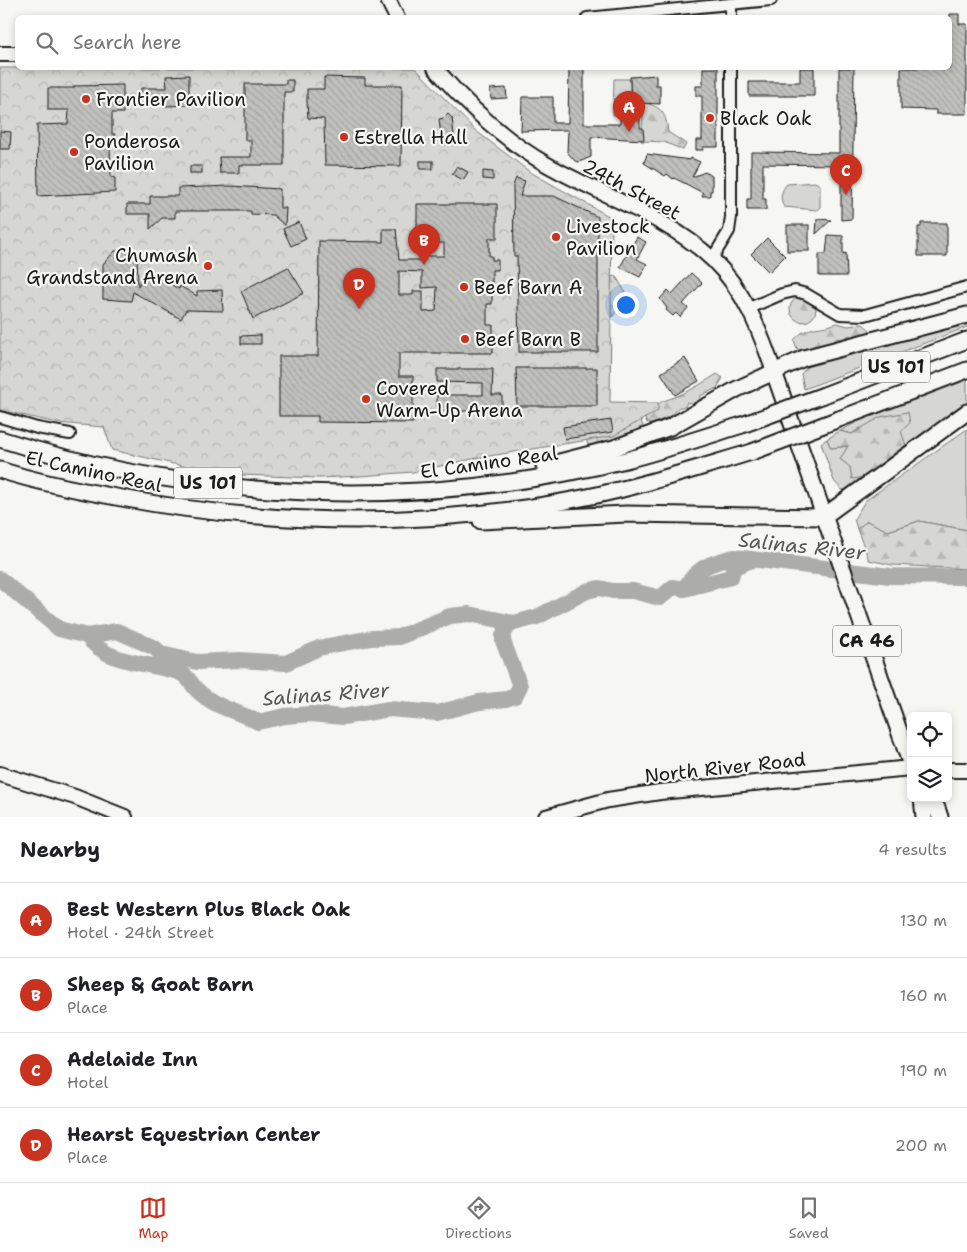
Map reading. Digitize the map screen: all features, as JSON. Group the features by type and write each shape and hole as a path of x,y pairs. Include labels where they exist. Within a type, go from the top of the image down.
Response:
{"highway":[{"path":"420,492 560,463 614,448 670,427 737,389 804,358 967,315"},
{"name":"El Camino Real","path":"0,439 99,466 230,486 341,492 420,492 532,479 625,460 742,425 967,340"},
{"name":"El Camino Real","path":"0,470 89,492 208,512 276,518 404,519 448,516 596,495 656,481 752,452 967,370"},
{"name":"CA 46","path":"774,372 907,757"},
{"path":"404,519 474,521 626,514 823,517 967,412"},
{"path":"923,802 924,817"},
{"path":"929,802 937,808 940,817"}],"main road":[{"path":"388,0 396,15"},
{"path":"0,54 15,54"},
{"name":"24th Street","path":"438,70 494,127 531,155 647,215 712,259 727,275 749,308 774,372"},
{"name":"North River Road","path":"546,817 608,800 660,792 907,767"},
{"path":"952,770 967,770"},
{"path":"0,774 75,797 125,817"}],"street":[{"path":"604,15 659,5 731,4 770,0"},
{"path":"731,4 731,15"},
{"path":"712,259 729,231 731,217 731,70"},
{"path":"749,308 782,294 795,292 806,294 840,314 865,314 967,286"},
{"path":"0,417 37,428 70,434"}],"green space":[{"path":"0,68 15,68 15,70 417,70 476,131 530,172 612,218 610,402 658,403 658,411 613,436 477,458 413,472 319,478 241,475 183,466 112,450 104,427 57,423 0,410"},
{"path":"614,79 630,79 631,115 613,115"},
{"path":"645,103 660,109 665,116 668,132 686,144 683,150 664,142 641,141 643,116 640,108"},
{"path":"815,182 820,185 820,207 817,210 784,207 781,195 787,184"},
{"path":"616,276 625,292 613,317 609,306 610,277"},
{"path":"803,296 812,300 816,309 812,318 803,322 794,318 790,309 794,300"},
{"path":"967,319 967,327 804,389 801,374 808,366 917,336"},
{"path":"837,323 848,326 863,324 870,330 866,335 856,339 849,335 843,340 837,338 831,345 814,346 804,351 797,349 794,340 799,335 809,329"},
{"path":"717,374 723,378 717,388 700,396 700,401 694,404 687,402 685,407 679,407 672,415 652,424 646,422 645,415 656,405 690,390"},
{"path":"967,380 967,403 906,446 900,431 860,428 852,434 840,431 857,422"},
{"path":"908,412 910,423 901,431 906,446 892,455 876,470 852,479 850,467 840,459 848,446 831,448 827,439 840,431 852,434 880,417"},
{"path":"640,418 643,426 623,441 617,438 614,441 591,447 587,443 587,436"},
{"path":"967,429 967,530 919,521 888,531 867,522 857,529 854,519 865,501"},
{"path":"827,439 831,448 849,446 840,459 865,478 849,490 842,490 834,481 821,443"},
{"path":"867,521 888,531 919,521 967,530 967,569 892,565 869,560 857,529"}],"building":[{"path":"959,14 959,24 967,24 967,114 936,114 936,110 901,109 901,70 952,70 952,15 950,15"},
{"path":"569,70 584,70 584,124 620,124 620,118 631,118 630,77 656,75 656,85 660,85 660,104 640,103 640,128 643,128 644,140 591,137 591,157 579,162 575,161 567,152 568,130 521,131 522,97 553,97 553,123 568,123"},
{"name":"Black Oak","path":"703,70 718,70 718,147 703,147 703,150 696,150 696,140 702,140 702,96 696,96 696,86 703,86"},
{"path":"800,70 814,70 814,96 749,96 749,82 800,82"},
{"path":"839,70 854,70 852,219 841,220 841,165 763,164 763,199 766,199 766,210 747,210 747,199 751,199 751,152 839,153"},
{"path":"189,75 189,105 166,106 166,99 141,99 141,88 167,88 166,76"},
{"path":"324,77 365,78 365,85 402,85 401,166 325,165 324,119 308,118 307,102 307,89 324,89"},
{"path":"286,80 293,80 293,92 284,92 284,165 239,165 239,173 220,173 219,157 251,157 251,140 245,140 245,84 286,84"},
{"path":"123,85 123,113 112,113 112,134 115,134 115,144 110,145 111,177 115,178 115,192 38,196 37,125 68,124 69,110 48,110 48,88"},
{"path":"506,88 507,98 491,99 490,89"},
{"path":"448,114 452,118 455,143 442,145 439,119 444,118"},
{"path":"0,131 11,132 10,149 0,149"},
{"path":"647,154 690,160 691,158 700,162 692,177 705,172 712,176 710,196 702,196 703,193 673,179 667,174 665,176 644,163"},
{"path":"420,161 433,161 433,169 420,169"},
{"path":"190,166 202,166 202,173 190,173"},
{"path":"457,166 468,172 463,180 452,174"},
{"path":"483,171 493,172 493,180 483,179"},
{"path":"516,178 525,181 520,196 554,196 598,217 598,352 519,352 517,256 514,256 513,186"},
{"path":"230,186 280,189 280,208 286,208 285,226 273,215 251,214 251,211 175,211 175,218 162,218 150,229 150,214 127,214 127,204 150,204 150,196 178,196 178,188"},
{"path":"417,204 497,204 497,238 489,238 489,256 492,256 492,260 498,260 498,270 492,270 492,304 487,304 487,325 493,325 493,353 399,353 399,376 413,376 413,423 318,422 318,416 279,416 279,356 318,356 319,241 383,242 383,229 396,229 399,260 422,260 422,256 444,256 444,243 419,243 419,238 417,238","holes":["399,271 422,272 422,288 437,287 436,311 423,312 423,291 413,291 413,295 399,295"]},
{"path":"817,219 831,220 816,234"},
{"path":"299,222 306,239 291,246 283,229"},
{"path":"921,223 947,223 947,256 918,256 918,227 921,227"},
{"path":"787,225 809,225 809,251 787,251"},
{"path":"828,235 843,236 843,254 846,253 847,276 819,276 819,254 826,254"},
{"path":"637,237 646,242 637,259 647,264 640,277 620,267"},
{"path":"767,238 785,256 769,272 751,254"},
{"path":"115,251 137,252 138,286 147,271 155,276 156,273 179,289 180,286 197,296 197,291 222,290 223,311 186,310 181,319 133,292 131,301 103,299 103,264"},
{"path":"288,267 304,293 253,319 241,291"},
{"path":"691,273 702,283 683,304 688,308 680,317 676,313 673,316 666,310 667,308 660,299 668,290 672,294"},
{"path":"261,335 261,344 241,344 241,336"},
{"path":"685,358 699,381 675,395 661,373"},
{"path":"516,368 597,368 597,406 517,406"},
{"path":"437,369 493,369 492,395 502,395 502,411 437,411 437,395 483,395 483,383 437,382"},
{"path":"611,420 613,432 565,439 563,427"}],"waterway":[{"name":"Salinas River","path":"0,579 59,629 87,636 117,631 155,648 161,654 197,662 240,660 286,663 319,648 372,638 399,637 450,616 469,614 514,623 537,617 587,591 599,588 613,591 633,591 660,598 673,587 684,589 694,576 705,567 734,557 890,576 967,577"},
{"path":"684,589 731,577 734,567 752,560"},
{"name":"Salinas River","path":"87,636 95,645 117,657 181,673 187,677 197,690 211,701 258,722 285,716 311,714 343,717 389,709 437,713 479,702 515,696 520,686 503,641 503,635 506,630 505,623"}],"place":[{"name":"Frontier Pavilion","path":"86,99"},
{"name":"Black Oak","path":"710,118"},
{"name":"Best Western Plus Black Oak","path":"629,132"},
{"name":"Estrella Hall","path":"344,137"},
{"name":"Ponderosa Pavilion","path":"74,152"},
{"name":"Adelaide Inn","path":"846,195"},
{"name":"Livestock Pavilion","path":"556,237"},
{"name":"Sheep & Goat Barn","path":"424,265"},
{"name":"Chumash Grandstand Arena","path":"208,266"},
{"name":"Beef Barn A","path":"464,287"},
{"name":"Hearst Equestrian Center","path":"359,309"},
{"name":"Beef Barn B","path":"465,339"},
{"name":"Covered Warm-Up Arena","path":"366,399"}]}
